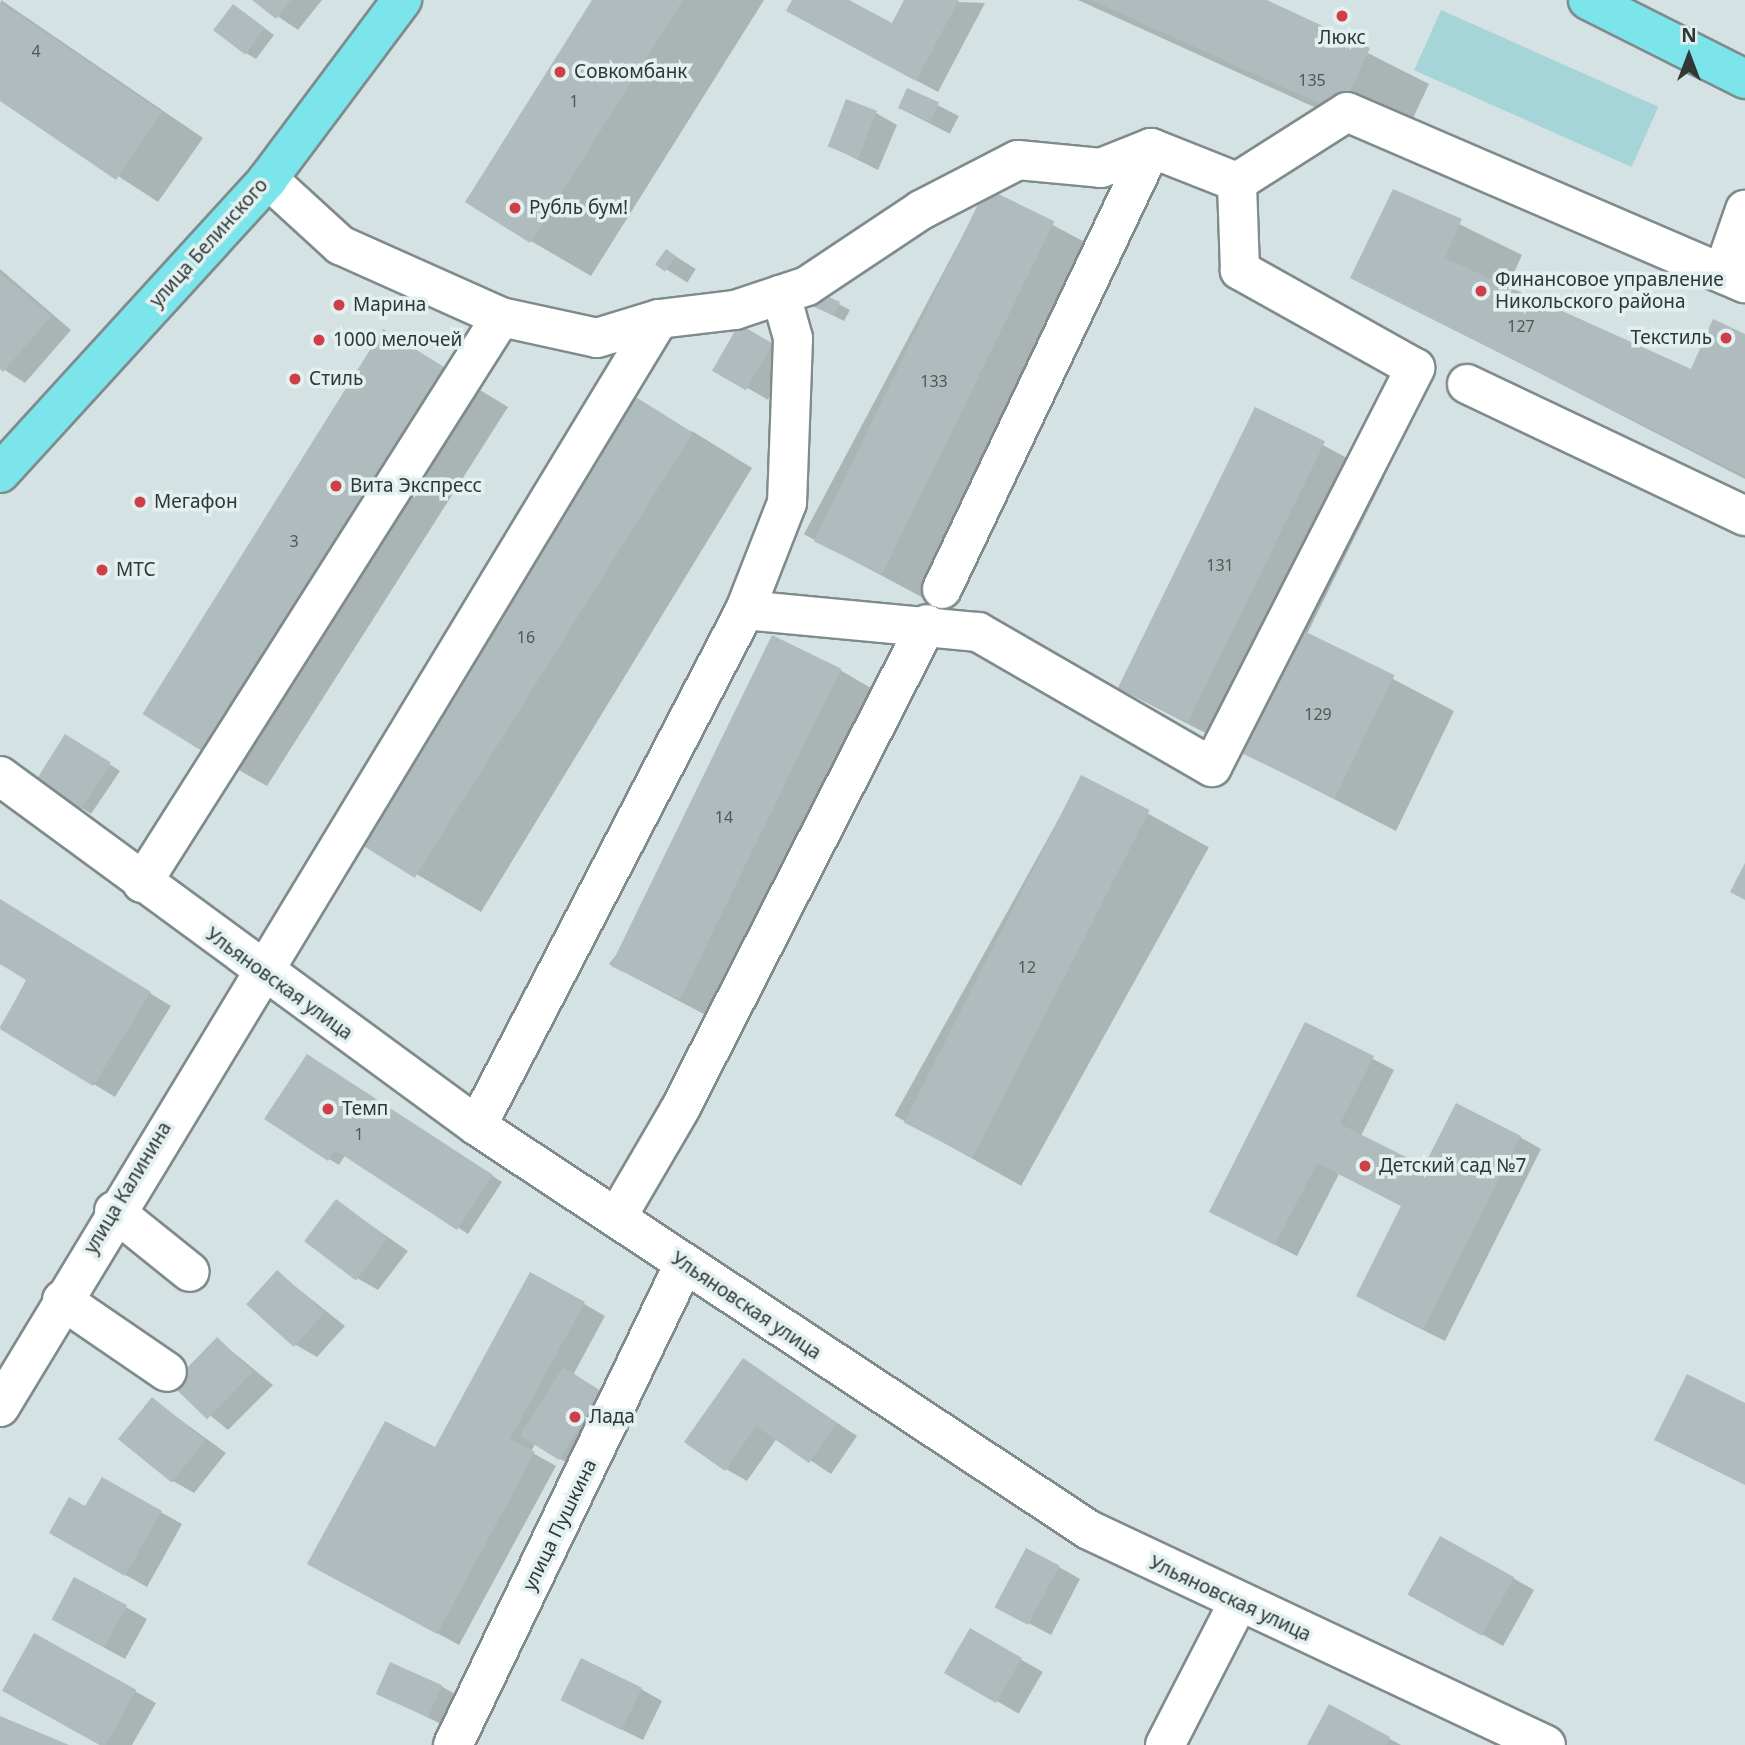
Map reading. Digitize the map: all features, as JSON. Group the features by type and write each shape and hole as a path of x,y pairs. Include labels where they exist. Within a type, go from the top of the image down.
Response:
{"main road":[{"name":"улица Белинского","path":"0,472 268,179 402,0"},
{"path":"1588,0 1745,79"}],"street":[{"path":"1237,182 1347,112 1734,278 1745,210"},
{"path":"268,179 340,245 501,317 597,338 659,319 735,310 807,286 921,210 1018,160 1101,168 1151,148 1237,182"},
{"path":"942,589 1151,148"},
{"path":"745,610 926,624 978,632 1212,766 1415,368 1240,270 1237,182"},
{"path":"477,1126 745,610 787,503 793,338 781,295"},
{"path":"142,883 501,317"},
{"name":"улица Калинина","path":"0,1407 114,1211 659,319"},
{"path":"1467,384 1745,516"},
{"path":"617,1217 680,1109 926,624"},
{"name":"Ульяновская улица","path":"0,776 260,972 477,1126 617,1217 683,1266 1089,1530 1237,1605 1546,1745"},
{"path":"114,1211 190,1272"},
{"name":"улица Пушкина","path":"453,1745 683,1266"},
{"path":"62,1300 167,1372"},
{"path":"1165,1745 1237,1605"}],"shaded area":[{"path":"1441,10 1658,107 1632,167 1414,70"}],"building":[{"path":"252,0 291,0 276,19"},
{"path":"592,0 683,0 530,243 465,202"},
{"path":"792,0 849,0 892,23 904,0 959,0 916,81 786,11"},
{"path":"1091,0 1267,0 1370,48 1340,113"},
{"path":"0,2 162,112 116,180 0,101"},
{"path":"233,4 265,28 245,54 213,30"},
{"path":"907,88 939,102 930,122 898,108"},
{"path":"846,99 877,111 859,158 828,147"},
{"path":"986,188 1054,221 882,575 814,541"},
{"path":"1393,189 1462,219 1445,258 1691,369 1713,319 1745,334 1745,476 1350,278"},
{"path":"666,249 676,256 665,271 655,265"},
{"path":"0,273 51,316 3,372 0,369"},
{"path":"820,293 840,302 834,316 814,307"},
{"path":"739,324 773,344 746,390 712,371"},
{"path":"383,329 449,370 209,755 142,714"},
{"path":"631,394 693,433 415,878 353,839"},
{"path":"1255,407 1325,441 1188,723 1118,688"},
{"path":"1302,630 1395,675 1335,798 1242,753"},
{"path":"772,635 841,669 680,1000 611,966"},
{"path":"65,734 111,763 82,809 36,781"},
{"path":"1081,775 1150,810 973,1157 904,1122"},
{"path":"1745,863 1745,900 1730,892"},
{"path":"0,899 151,992 93,1086 0,1029 26,980 0,964"},
{"path":"1305,1022 1374,1056 1340,1124 1424,1166 1456,1103 1521,1136 1423,1330 1356,1296 1401,1206 1317,1163 1275,1245 1209,1212"},
{"path":"307,1054 493,1175 457,1230 335,1150 328,1161 264,1119"},
{"path":"336,1199 388,1238 356,1280 304,1241"},
{"path":"277,1270 325,1313 294,1347 246,1304"},
{"path":"530,1272 585,1302 510,1439 535,1452 437,1634 307,1564 385,1421 435,1447"},
{"path":"217,1337 253,1372 207,1419 171,1384"},
{"path":"743,1358 837,1423 809,1463 756,1426 725,1471 684,1442"},
{"path":"563,1367 602,1391 559,1460 520,1436"},
{"path":"1687,1374 1745,1403 1745,1485 1654,1440"},
{"path":"152,1397 206,1440 172,1482 118,1439"},
{"path":"102,1477 162,1511 125,1576 49,1533 69,1497 85,1506"},
{"path":"1440,1536 1514,1577 1482,1636 1408,1595"},
{"path":"1026,1548 1060,1566 1028,1625 995,1607"},
{"path":"74,1577 127,1605 104,1648 51,1619"},
{"path":"970,1628 1022,1658 996,1703 944,1673"},
{"path":"34,1633 136,1690 106,1745 100,1745 2,1691"},
{"path":"581,1658 642,1688 622,1730 560,1700"},
{"path":"390,1662 442,1685 428,1717 376,1694"},
{"path":"1329,1704 1390,1737 1386,1745 1307,1745"},
{"path":"0,1716 69,1745 0,1745"}],"place":[{"name":"Люкс","path":"1342,16"},
{"name":"Совкомбанк","path":"560,72"},
{"name":"Рубль бум!","path":"515,208"},
{"name":"Финансовое управление Никольского района","path":"1481,291"},
{"name":"Марина","path":"339,305"},
{"name":"Текстиль","path":"1726,338"},
{"name":"1000 мелочей","path":"319,340"},
{"name":"Стиль","path":"295,379"},
{"name":"Вита Экспресс","path":"336,486"},
{"name":"Мегафон","path":"140,502"},
{"name":"МТС","path":"102,570"},
{"name":"Темп","path":"328,1109"},
{"name":"Детский сад №7","path":"1365,1166"},
{"name":"Лада","path":"575,1417"}]}
